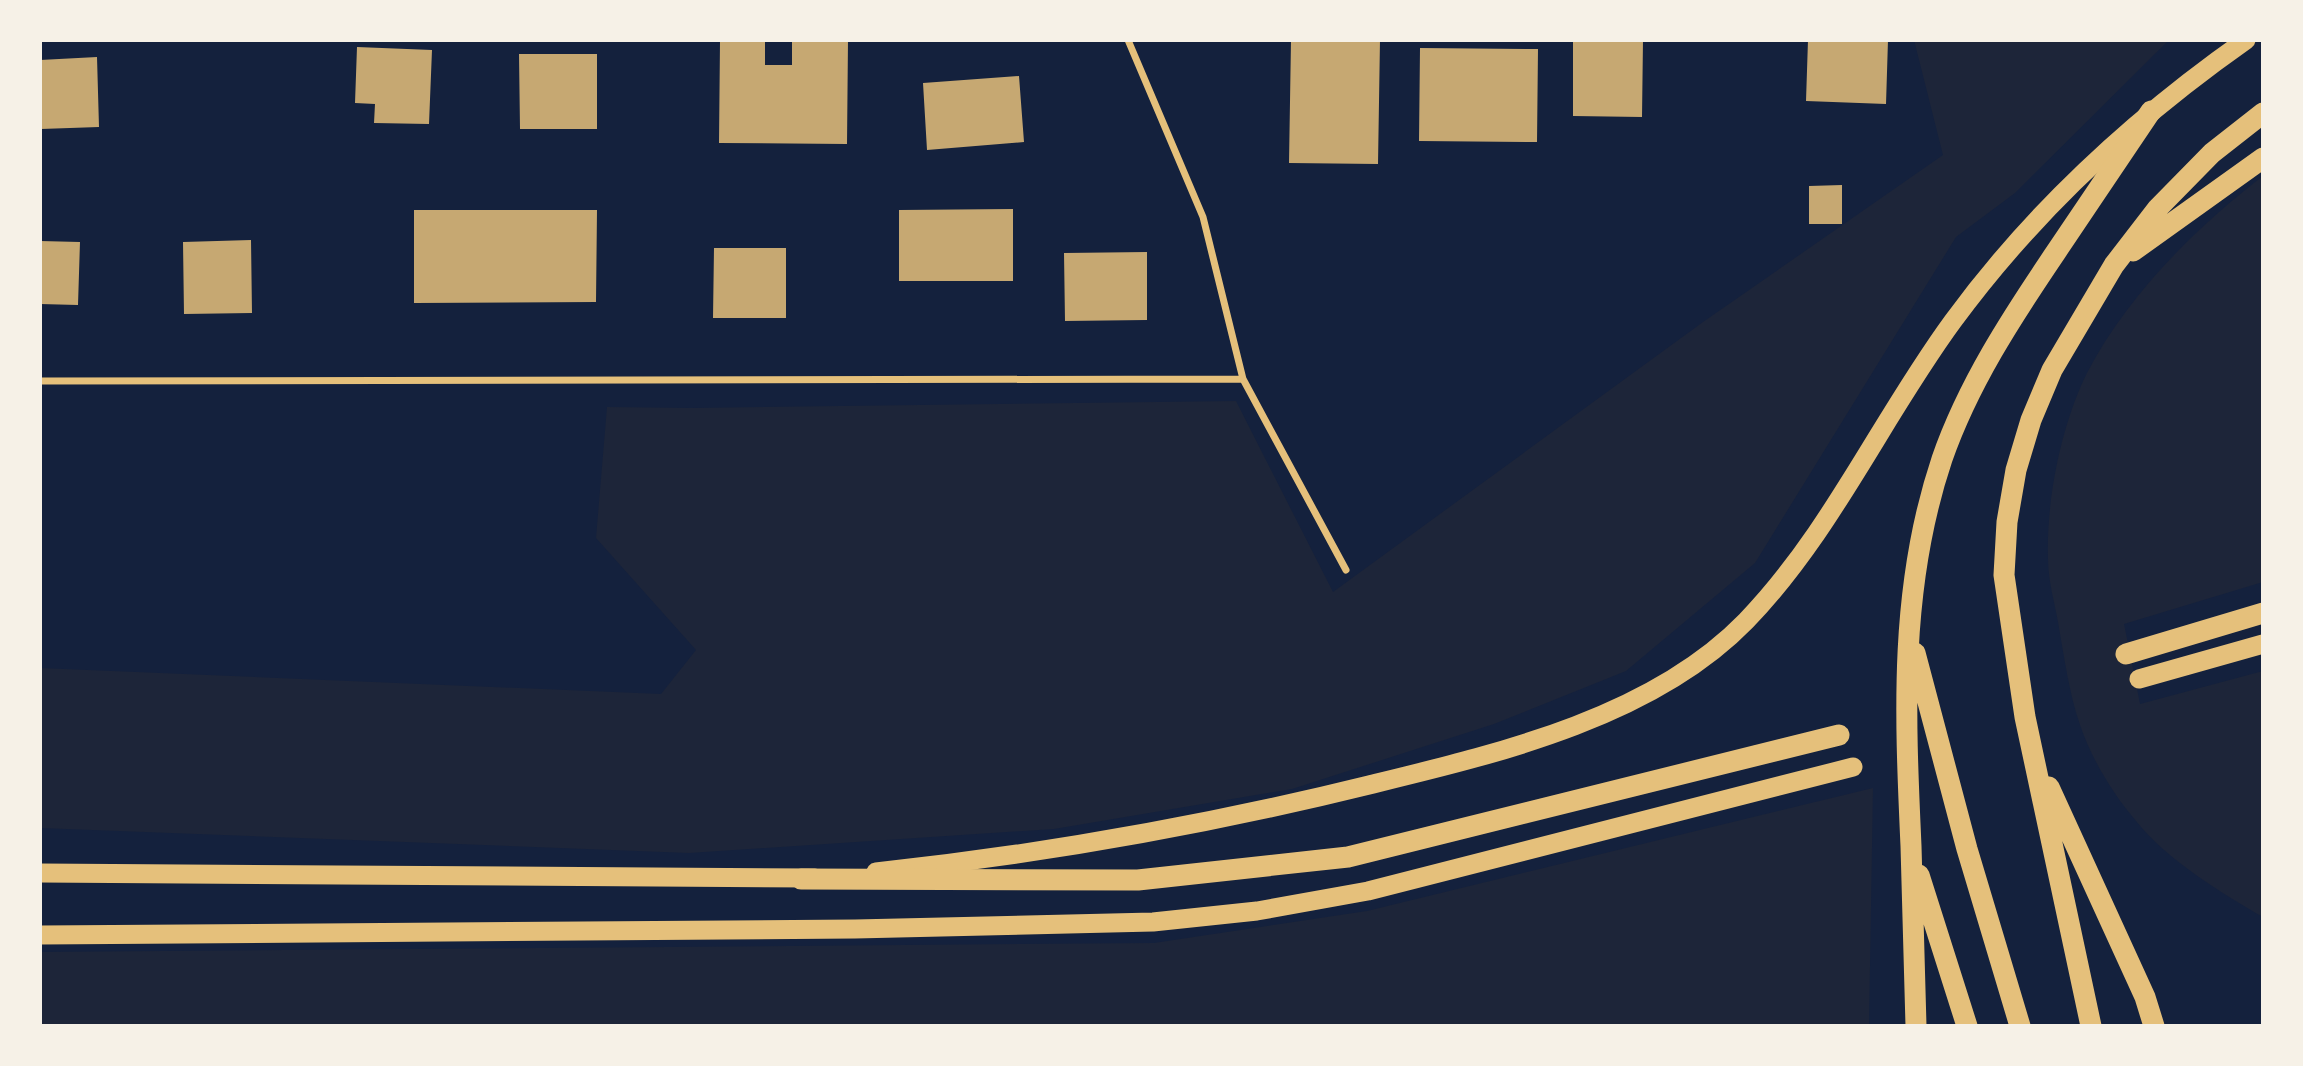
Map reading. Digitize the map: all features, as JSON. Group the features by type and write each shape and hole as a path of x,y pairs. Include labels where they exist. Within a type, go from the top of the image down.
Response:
{"highway":[{"path":"801,879 1002,858 1126,838 1295,803 1414,774 1542,737 1643,696 1709,653 1743,624 1774,590 1806,550 1952,323 2022,235 2151,111 2246,40"},
{"path":"1916,1026 1906,753 1908,627 1915,569 1927,514 1943,459 1970,394 2005,327 2151,111"},
{"path":"2091,1026 2032,750 2004,575 2007,522 2016,470 2031,420 2052,370 2114,265 2158,208 2212,153 2263,113"},
{"path":"2114,265 2263,158"},
{"path":"2126,654 2263,613"},
{"path":"1908,627 1967,849 2021,1026"},
{"path":"2139,679 2263,645"},
{"path":"40,873 1138,880 1348,857 1839,735"},
{"path":"2032,750 2145,997 2154,1026"},
{"path":"40,935 841,930 1153,922 1257,911 1368,891 1853,766"},
{"path":"1911,849 1967,1026"}],"street":[{"path":"1128,40 1203,217 1243,379 1346,570"},
{"path":"40,381 1243,379"}],"shaded area":[{"path":"1914,40 2169,40 2015,193 1956,237 1755,563 1626,671 1494,724 1292,789 1054,829 689,853 40,828 40,668 661,694 696,650 596,538 607,407 1236,401 1333,592 1703,322 1943,155"},
{"path":"2263,176 2263,582 2124,624 2140,704 2263,671 2263,917 2212,886 2163,849 2127,811 2104,776 2085,738 2073,700 2049,574 2048,536 2053,488 2063,439 2078,394 2103,345 2142,291 2164,266 2212,218"},
{"path":"1873,788 1869,1026 40,1026 40,952 1154,943 1367,911"}],"building":[{"path":"792,40 848,40 847,144 719,143 720,41 765,41 765,65 792,65"},
{"path":"1291,40 1380,40 1378,164 1289,163"},
{"path":"1573,40 1643,40 1642,117 1573,116"},
{"path":"1808,40 1888,40 1886,104 1806,101"},
{"path":"357,47 432,50 429,124 374,123 375,104 355,103"},
{"path":"1420,48 1538,49 1537,142 1419,141"},
{"path":"519,54 597,54 597,129 520,129"},
{"path":"97,57 99,127 41,129 40,60"},
{"path":"1019,76 1024,142 927,150 923,83"},
{"path":"1842,185 1842,224 1809,224 1809,186"},
{"path":"1013,209 1013,281 899,281 899,210"},
{"path":"414,210 597,210 596,302 414,303"},
{"path":"251,240 252,313 184,314 183,242"},
{"path":"40,241 80,242 78,305 40,304"},
{"path":"714,248 786,248 786,318 713,318"},
{"path":"1147,252 1147,320 1065,321 1064,253"}]}
